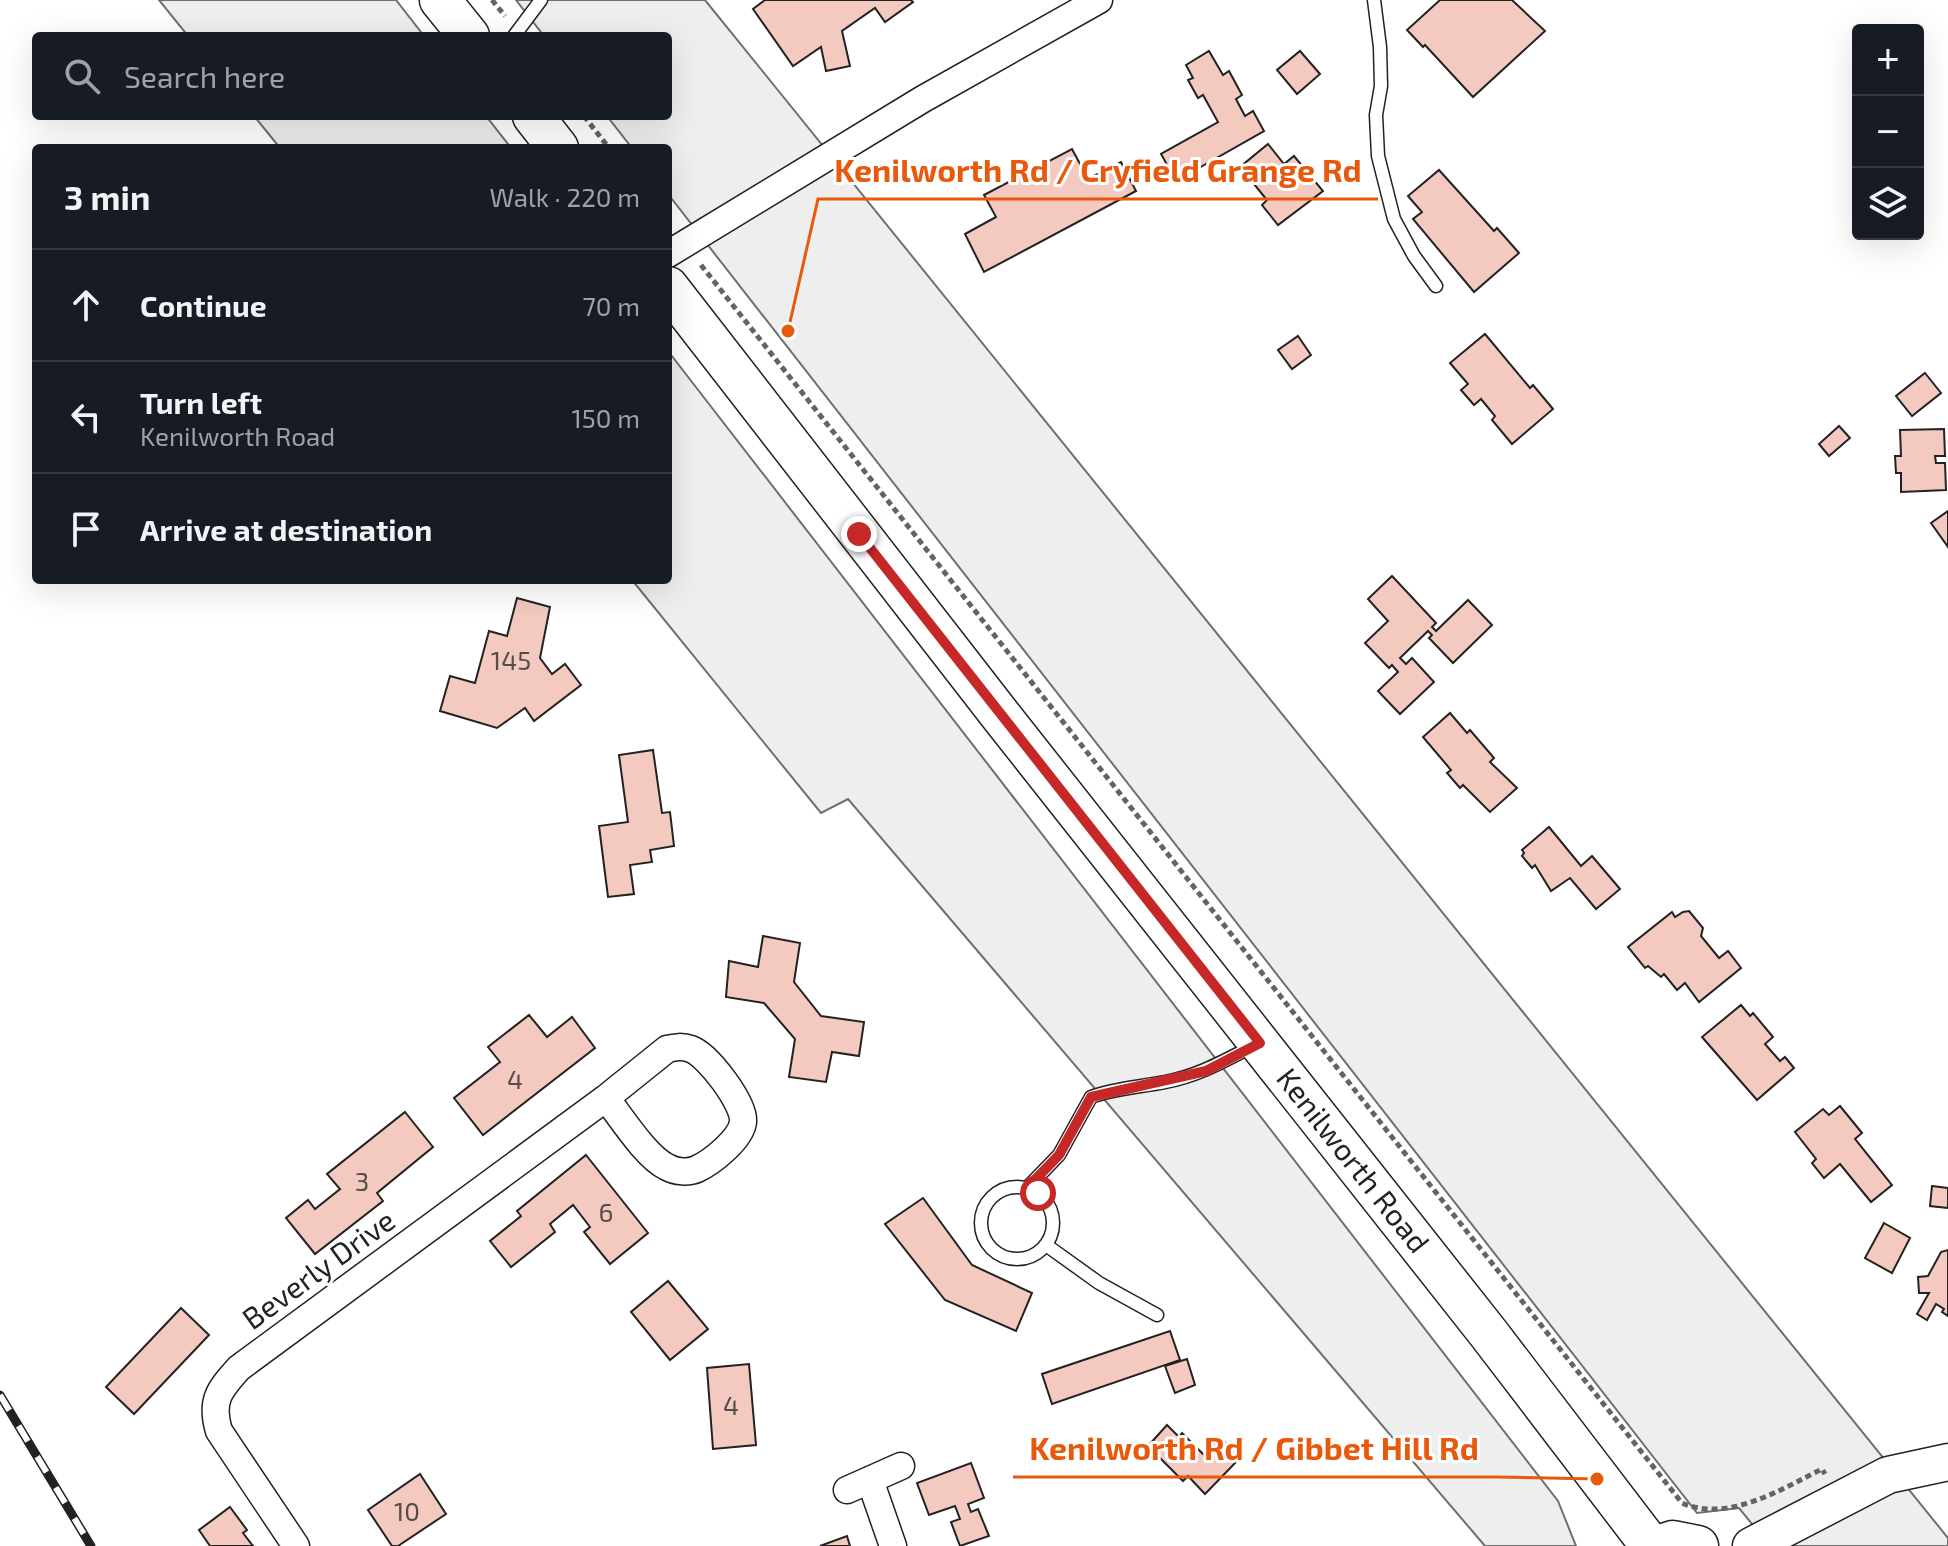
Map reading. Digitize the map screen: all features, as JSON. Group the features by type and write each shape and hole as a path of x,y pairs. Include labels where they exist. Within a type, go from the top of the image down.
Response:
{"main road":[{"path":"440,0 466,32"},
{"path":"536,120 555,144"},
{"name":"Kenilworth Road","path":"672,292 1518,1371 1651,1546"},
{"path":"1658,1546 1673,1541 1695,1527"}],"street":[{"path":"676,249 923,99 1099,0"},
{"name":"Beverly Drive","path":"296,1546 219,1431 214,1413 217,1397 225,1383 239,1368 606,1098 667,1049 678,1046 701,1054 738,1102 743,1111 743,1123 733,1142 698,1169 687,1172 676,1170 656,1160 606,1098"},
{"path":"1751,1546 1888,1475 1948,1462"},
{"path":"893,1546 858,1485 901,1466"}],"lane":[{"path":"517,32 541,0"},
{"path":"1374,0 1381,73 1376,115 1378,156 1394,219 1414,256 1436,286"},
{"path":"1027,1188 1059,1155 1091,1097 1206,1071 1260,1043"},
{"path":"1015,1186 1027,1188 1046,1201 1051,1211 1053,1223 1046,1245 1027,1258 1003,1257 985,1240 981,1229 985,1205 1003,1189 1015,1186"},
{"path":"1046,1245 1099,1283 1157,1315"}],"path":[{"path":"587,120 606,144"},
{"path":"676,249 1673,1491 1695,1527"}],"shaded area":[{"path":"159,0 396,0 421,32 185,32"},
{"path":"516,0 705,0 1948,1538 1948,1546 1770,1546 1739,1508 1697,1513 672,199 672,144 629,144 610,120 672,120 672,32 541,32"},
{"path":"257,120 489,120 508,144 277,144"},
{"path":"672,356 1558,1501 1576,1546 1485,1546 848,799 821,813 635,584 672,584"}],"building":[{"path":"765,0 913,2 885,22 875,8 842,31 850,66 826,71 821,47 793,66 753,9"},
{"path":"1440,0 1512,0 1545,31 1473,97 1407,30"},
{"path":"1209,51 1223,75 1229,71 1242,95 1236,99 1245,116 1253,111 1264,131 1176,181 1161,154 1218,122 1203,95 1198,98 1188,80 1193,78 1186,65"},
{"path":"1300,51 1320,74 1297,94 1277,70"},
{"path":"1268,144 1284,164 1294,156 1323,191 1278,225 1262,205 1267,200 1240,167"},
{"path":"1072,149 1088,179 1121,162 1136,191 984,272 965,234 996,217 984,195"},
{"path":"1439,170 1494,231 1497,228 1519,253 1474,292 1413,219 1422,212 1408,196"},
{"path":"1485,334 1530,388 1533,385 1553,409 1512,444 1492,420 1495,416 1481,399 1474,405 1461,390 1468,384 1450,363"},
{"path":"1298,336 1311,355 1292,369 1278,350"},
{"path":"1925,373 1941,393 1912,416 1896,396"},
{"path":"1839,426 1850,438 1829,456 1819,444"},
{"path":"1944,429 1945,456 1935,456 1936,463 1945,463 1946,490 1901,492 1901,473 1896,473 1895,456 1901,456 1900,430"},
{"path":"1948,511 1948,547 1931,523"},
{"path":"1392,576 1436,623 1432,627 1436,631 1468,600 1492,625 1453,663 1429,638 1432,635 1428,631 1400,658 1406,664 1412,658 1434,682 1400,714 1378,691 1398,672 1392,665 1389,668 1365,643 1388,621 1368,599"},
{"path":"517,598 550,607 540,658 552,674 565,664 581,685 534,721 525,708 497,728 440,711 450,676 475,683 489,631 507,636"},
{"path":"1450,713 1467,733 1470,730 1494,758 1490,762 1517,788 1490,812 1463,785 1460,788 1447,773 1451,770 1423,737"},
{"path":"653,750 662,813 670,812 674,846 650,850 652,862 630,865 634,894 608,897 599,826 628,822 619,755"},
{"path":"1549,827 1581,866 1592,856 1620,889 1596,909 1570,878 1551,891 1535,865 1532,868 1522,856 1522,850"},
{"path":"1689,911 1703,928 1701,936 1719,958 1728,951 1741,968 1699,1002 1685,983 1677,990 1664,974 1661,977 1648,966 1645,968 1628,947 1672,912 1675,917"},
{"path":"763,936 800,943 794,982 821,1016 864,1022 859,1056 832,1052 826,1082 789,1077 795,1039 764,1003 726,997 729,961 758,967"},
{"path":"1741,1005 1750,1016 1753,1013 1773,1037 1765,1044 1780,1061 1785,1057 1794,1068 1757,1100 1702,1037"},
{"path":"529,1015 547,1037 572,1017 595,1048 483,1135 454,1098 500,1062 488,1047"},
{"path":"1840,1106 1862,1133 1855,1139 1892,1185 1871,1202 1840,1164 1824,1178 1812,1163 1816,1159 1795,1132 1823,1109 1829,1115"},
{"path":"405,1112 433,1147 377,1193 383,1201 315,1254 286,1218 308,1200 315,1209 340,1189 327,1174"},
{"path":"586,1155 648,1233 610,1264 584,1232 590,1227 573,1205 550,1224 555,1232 511,1267 490,1241 521,1216 517,1211"},
{"path":"1932,1186 1948,1188 1948,1208 1930,1206"},
{"path":"923,1198 972,1265 1032,1293 1016,1331 945,1300 885,1224"},
{"path":"1884,1223 1910,1238 1892,1273 1865,1258"},
{"path":"1948,1250 1948,1316 1936,1304 1927,1320 1917,1314 1929,1293 1919,1293 1918,1277 1928,1276 1941,1252"},
{"path":"668,1281 708,1329 670,1360 631,1312"},
{"path":"181,1308 209,1335 134,1414 106,1387"},
{"path":"1170,1331 1180,1360 1052,1404 1042,1374"},
{"path":"1187,1359 1195,1385 1175,1393 1165,1366"},
{"path":"749,1364 756,1445 713,1449 707,1368"},
{"path":"1167,1425 1179,1437 1182,1433 1204,1455 1221,1438 1240,1458 1205,1494 1188,1476 1183,1481 1148,1446"},
{"path":"971,1463 984,1498 968,1504 971,1512 978,1509 989,1536 960,1546 951,1522 960,1519 955,1506 929,1515 917,1483"},
{"path":"420,1474 446,1514 398,1546 392,1546 368,1510"},
{"path":"230,1507 247,1530 243,1533 253,1546 210,1546 199,1530"},
{"path":"847,1536 850,1546 820,1546"}],"railway":[{"path":"0,1395 91,1546"}],"place":[{"name":"Kenilworth Rd / Cryfield Grange Rd","path":"788,331"},
{"name":"Kenilworth Rd / Gibbet Hill Rd","path":"1597,1479"}],"route":[{"path":"859,534 1260,1043 1206,1071 1091,1097 1059,1155 1027,1188 1038,1193"}]}
